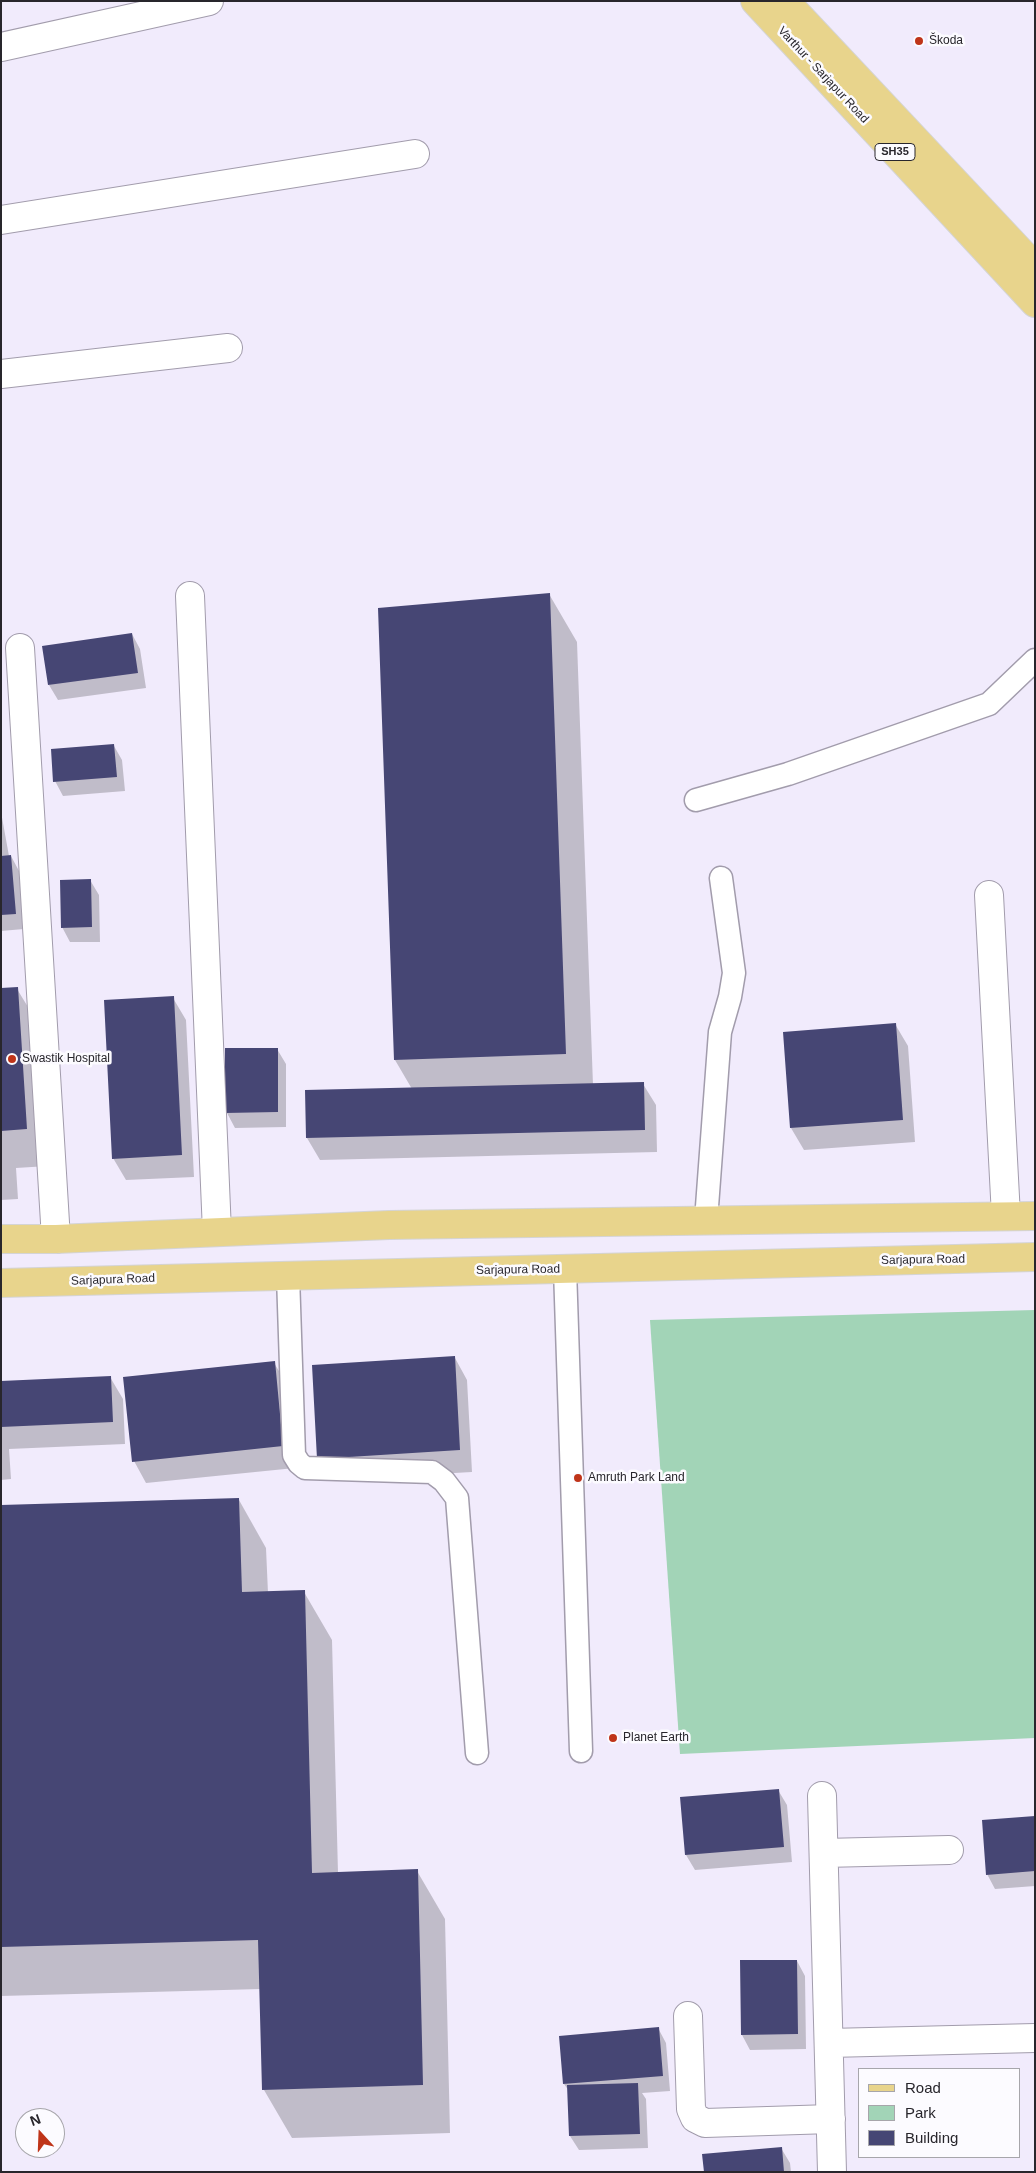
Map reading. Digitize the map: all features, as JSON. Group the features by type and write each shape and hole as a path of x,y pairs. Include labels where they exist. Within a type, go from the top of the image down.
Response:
{"main road":[{"name":"Varthur - Sarjapur Road","path":"755,1 1035,303"},
{"name":"Varthur - Sarjapur Road","path":"784,1 1035,267"},
{"path":"1,1239 399,1225 1035,1216"},
{"name":"Sarjapura Road","path":"1,1283 1035,1257"}],"street":[{"path":"1,47 209,1"},
{"path":"1,220 415,154"},
{"path":"1,374 228,348"},
{"path":"190,596 217,1232"},
{"path":"20,648 56,1238"},
{"path":"989,895 1006,1216"},
{"path":"822,1796 832,2172"},
{"path":"824,1854 949,1850"},
{"path":"688,2016 691,2108 695,2118 706,2123 831,2119"},
{"path":"830,2043 1035,2038"}],"lane":[{"path":"696,800 788,774 989,704 1035,660"},
{"path":"706,1220 720,1032 730,997 734,973 721,878"},
{"path":"565,1269 581,1751"},
{"path":"288,1276 294,1455 299,1463 305,1468 432,1472 444,1481 457,1498 477,1753"}],"green space":[{"path":"1035,1310 1035,1738 680,1754 650,1320"}],"building":[{"path":"550,593 566,1054 394,1060 378,608"},
{"path":"132,633 138,673 48,685 42,646"},
{"path":"114,744 117,777 53,782 51,749"},
{"path":"11,855 16,914 1,915 1,856"},
{"path":"91,879 92,927 61,928 60,880"},
{"name":"Swastik Hospital","path":"18,987 27,1129 1,1131 1,988"},
{"path":"174,996 182,1155 112,1159 104,1000"},
{"path":"896,1023 903,1120 790,1128 783,1032"},
{"path":"225,1048 278,1048 278,1112 225,1113"},
{"path":"644,1082 645,1130 306,1138 305,1090"},
{"path":"455,1356 460,1450 317,1459 312,1365"},
{"path":"275,1361 283,1446 132,1462 123,1377"},
{"path":"111,1376 113,1422 1,1427 1,1381"},
{"path":"239,1498 242,1592 305,1590 312,1873 418,1869 423,2085 262,2090 258,1940 1,1947 1,1505"},
{"path":"779,1789 784,1847 685,1855 680,1797"},
{"path":"1035,1816 1035,1871 986,1875 982,1820"},
{"path":"740,1960 797,1960 798,2034 741,2035"},
{"path":"659,2027 663,2076 563,2084 559,2036"},
{"path":"638,2083 640,2134 569,2136 567,2085"},
{"path":"782,2147 784,2172 704,2172 702,2154"}],"place":[{"name":"Škoda","path":"919,41"},
{"name":"Swastik Hospital","path":"12,1059"},
{"name":"Amruth Park Land","path":"578,1478"},
{"name":"Planet Earth","path":"613,1738"}]}
